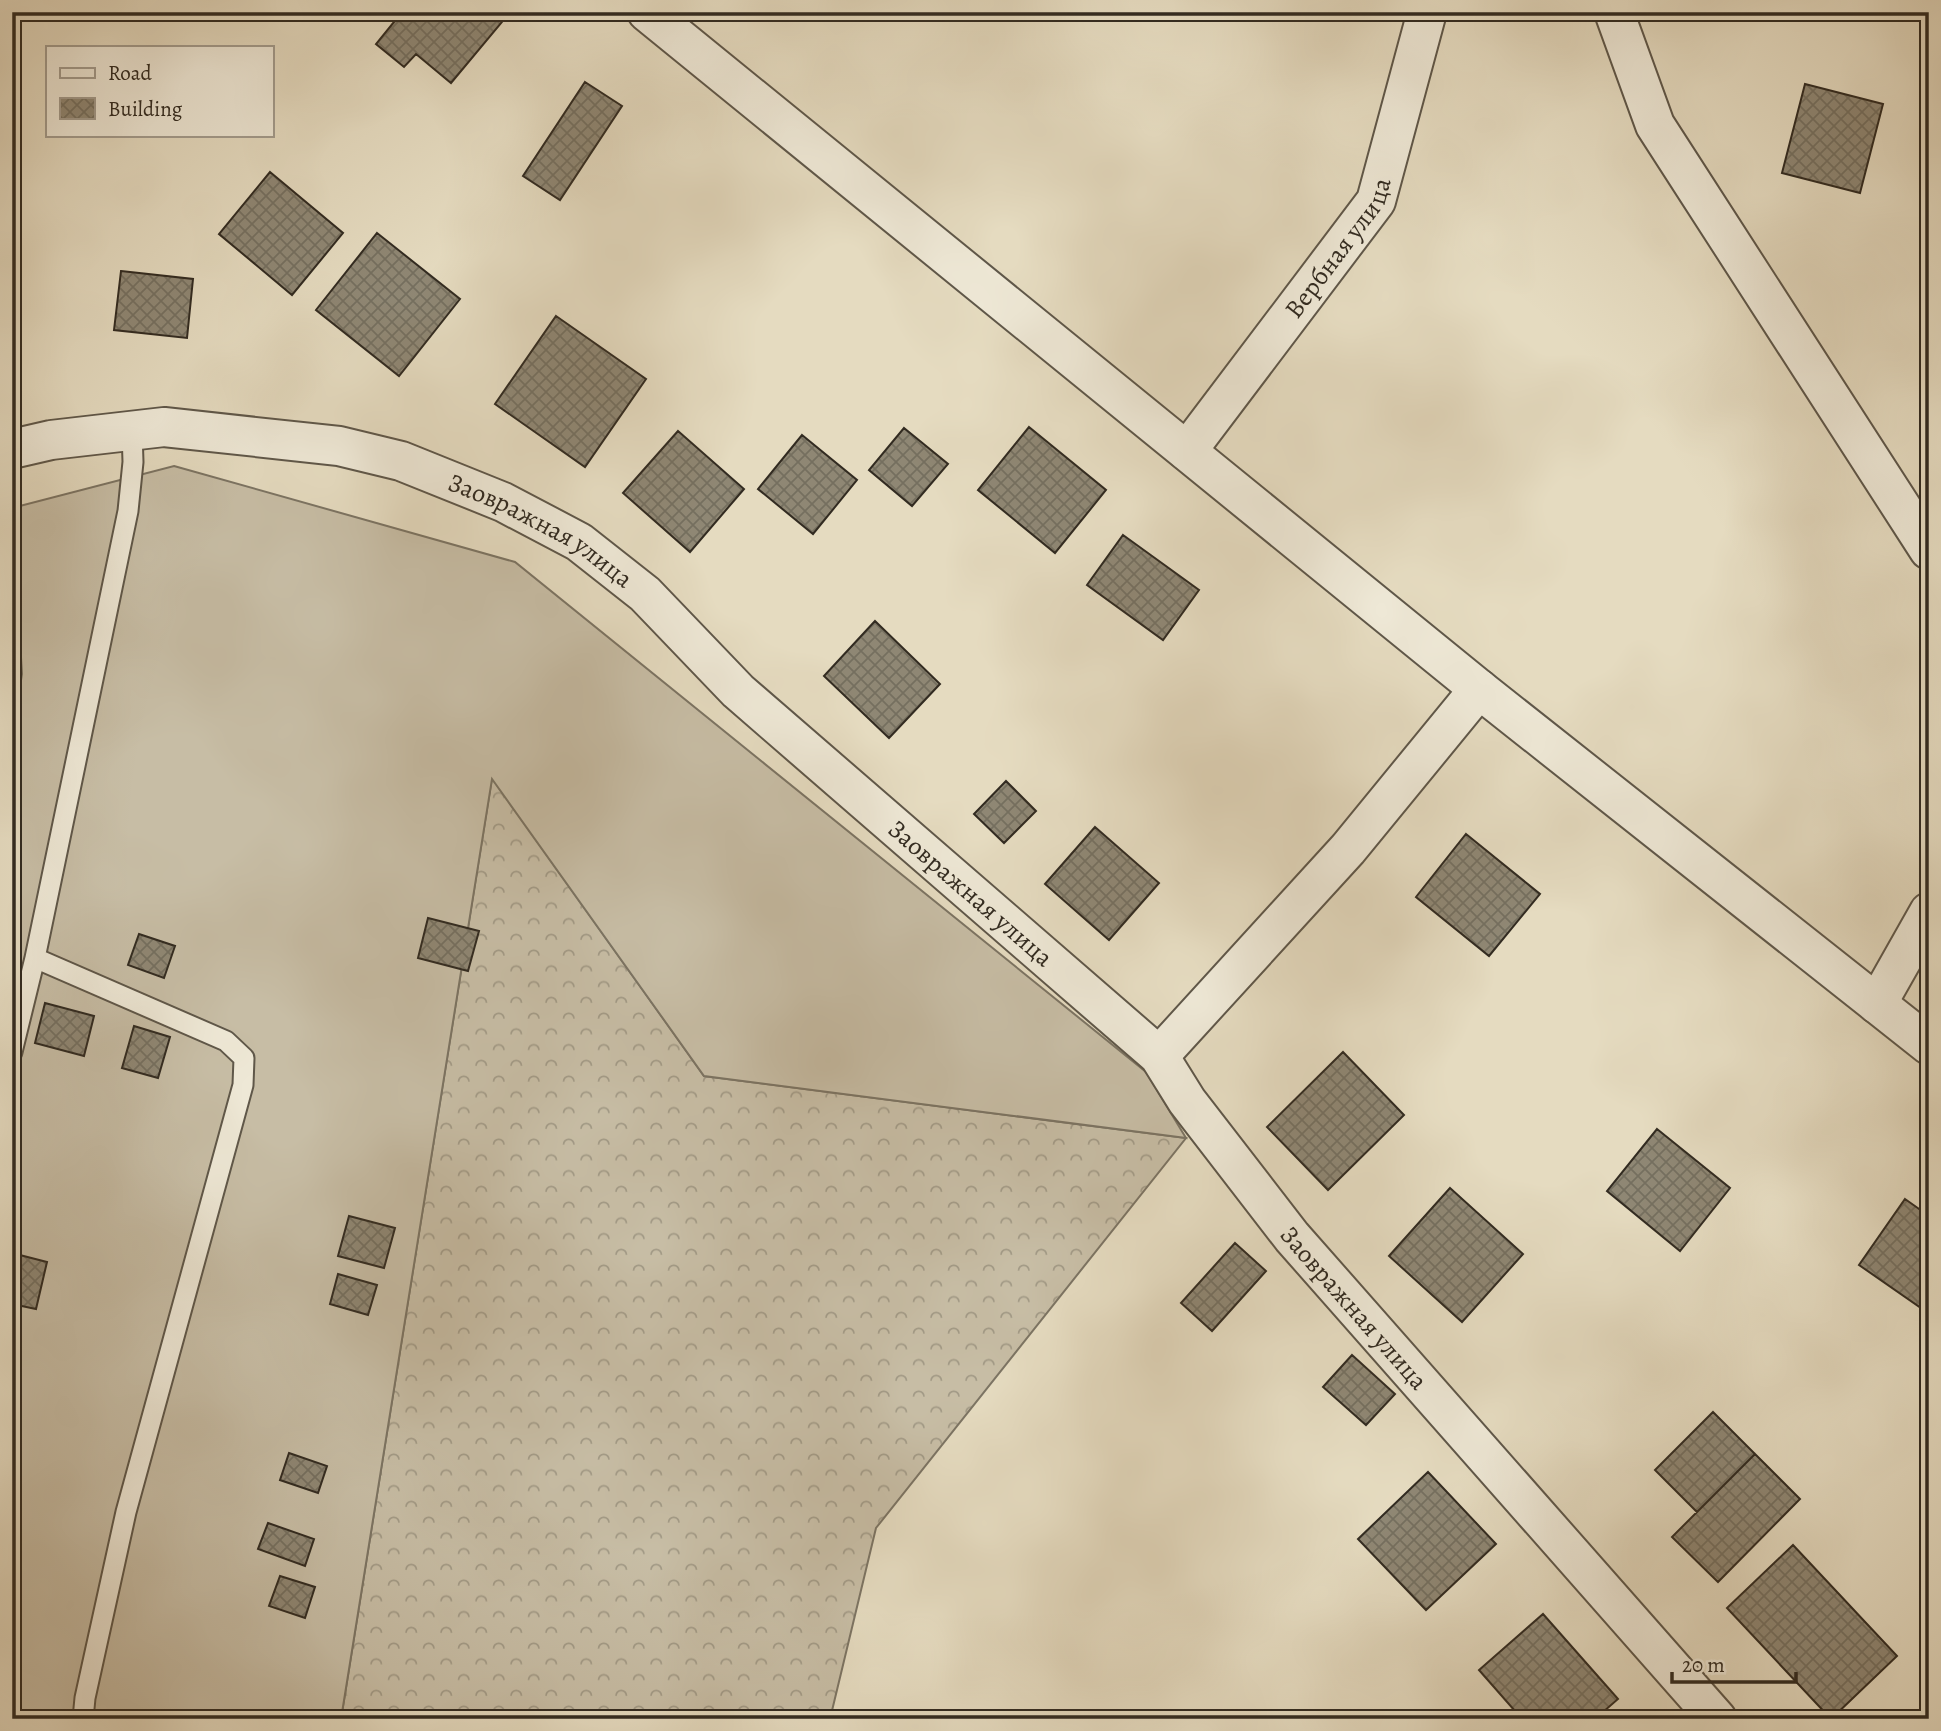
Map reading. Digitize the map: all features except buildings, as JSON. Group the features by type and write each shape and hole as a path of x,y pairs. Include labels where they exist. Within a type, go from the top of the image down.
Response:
{"street":[{"path":"647,12 1479,689 1929,1045"},
{"name":"Вербная улица","path":"1187,452 1376,201 1427,12"},
{"path":"1614,12 1655,125 1929,550"},
{"name":"Заовражная улица","path":"12,449 51,440 164,427 325,444 401,461 503,502 579,542 645,594 738,691 1159,1056 1188,1101 1292,1237 1717,1719"},
{"path":"1159,1056 1348,849 1479,689"},
{"path":"1877,1004 1929,912"}],"lane":[{"path":"12,1052 35,958 128,511 133,462 132,431"},
{"path":"35,958 226,1041 244,1058 243,1085 126,1512 85,1698 83,1719"}],"green space":[{"path":"174,466 515,562 1146,1072 1186,1138 704,1076 492,779 341,1719 12,1719 12,736 22,674 12,508"},
{"path":"12,528 22,674 12,736"},
{"path":"492,778 704,1076 1186,1138 876,1528 830,1719 341,1719"}]}
